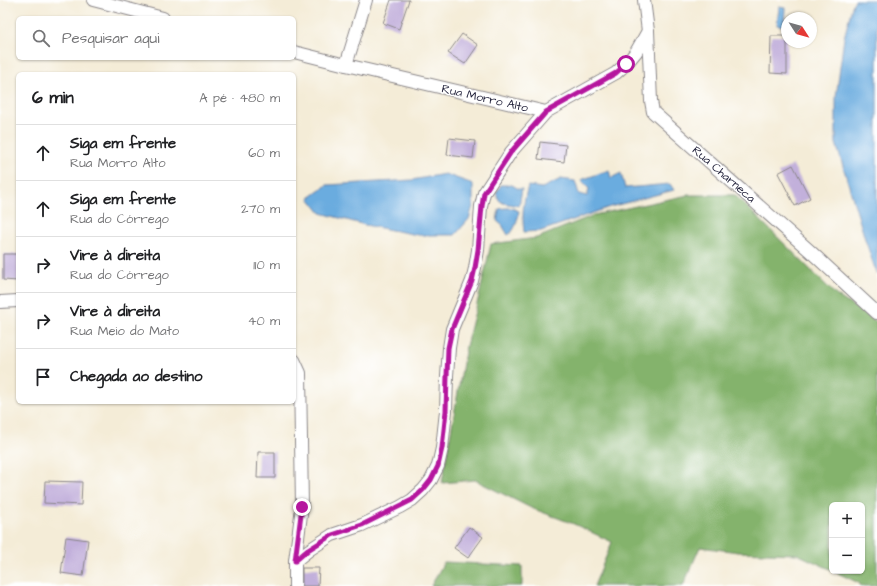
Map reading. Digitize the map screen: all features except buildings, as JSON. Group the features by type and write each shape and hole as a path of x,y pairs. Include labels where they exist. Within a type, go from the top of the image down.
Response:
{"street":[{"path":"93,0 155,16"},
{"path":"346,65 366,0"},
{"name":"Rua Charneca","path":"644,0 648,31 650,101 653,112 810,251 877,313"},
{"path":"295,561 308,550 332,535 362,525 412,500 431,480 438,466 446,418 448,348 452,329 472,281 478,250 484,193 511,152 546,112 616,73 636,52 648,31"},
{"name":"Rua Morro Alto","path":"296,52 546,112"},
{"path":"0,302 16,301"},
{"path":"295,586 295,561 302,507 300,373 296,364"}],"green space":[{"path":"688,195 735,195 836,295 877,322 877,586 861,586 859,583 840,574 865,574 865,502 829,502 829,569 797,554 738,552 700,547 683,586 594,586 612,542 574,524 531,508 475,480 442,483 466,346 491,244 537,238 594,215"},
{"path":"444,562 522,566 522,586 431,586"}],"water":[{"path":"855,0 877,0 877,275 836,143 836,97 844,38"},
{"path":"779,7 785,8 785,12 781,12 781,26 777,25"},
{"path":"609,170 611,178 621,173 625,188 670,184 674,190 610,207 541,231 524,232 523,209 528,186 542,188 561,179 575,181 579,194 587,196 589,189 581,180"},
{"path":"445,174 473,184 473,206 469,219 455,235 418,235 365,225 321,213 309,198 327,185 412,180"},
{"path":"501,185 512,185 522,189 519,206 503,203 499,200 496,193"},
{"path":"512,208 519,211 514,228 508,235 502,225 497,221 499,209"}],"route":[{"path":"302,507 295,561 308,550 332,535 362,525 412,500 431,480 438,466 442,448 446,411 448,348 452,329 472,281 478,250 484,193 511,152 546,112 616,73 626,64"}]}
